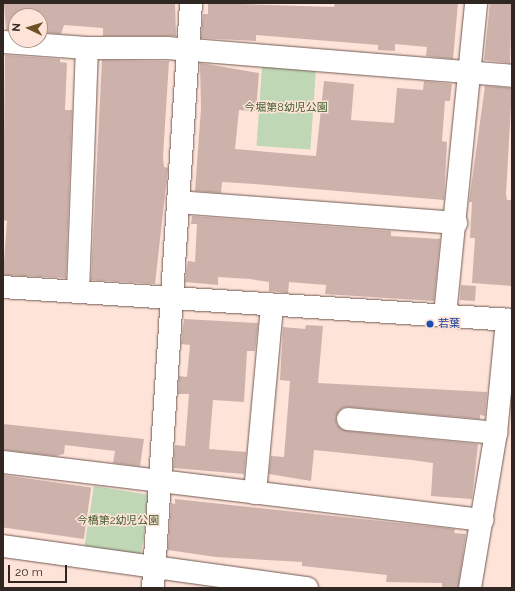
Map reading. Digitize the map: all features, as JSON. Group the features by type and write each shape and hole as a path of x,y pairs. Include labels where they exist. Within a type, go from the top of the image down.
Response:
{"street":[{"path":"153,588 191,3"},
{"path":"445,315 456,223 476,3"},
{"path":"3,42 87,48 188,50 512,76"},
{"path":"78,292 87,48"},
{"path":"178,202 456,223"},
{"path":"3,287 510,320 496,433 483,520 470,588"},
{"path":"255,493 272,305"},
{"path":"348,419 496,433"},
{"path":"3,462 483,520"},
{"path":"3,546 154,565 307,588"}],"green space":[{"name":"今堀第8幼児公園","path":"262,67 316,71 310,150 256,146"},
{"name":"今橋第2幼児公園","path":"94,486 150,495 140,557 84,548"}],"building":[{"path":"4,3 175,3 176,36 103,36 103,28 64,25 61,34 48,33 48,8 8,8 8,30 6,30"},
{"path":"208,3 334,7 335,3 458,3 453,59 426,56 427,47 395,44 395,51 378,50 378,45 256,35 256,41 201,38 203,14 208,14"},
{"path":"490,3 512,3 510,63 484,60"},
{"path":"5,55 60,59 60,62 67,63 65,110 72,110 66,278 3,275 7,221 3,220"},
{"path":"102,60 169,61 163,157 164,167 168,168 155,284 91,280"},
{"path":"200,63 259,73 256,111 239,110 235,149 303,155 316,156 324,81 354,84 351,120 394,123 397,88 423,90 424,81 452,84 450,101 445,101 442,141 447,142 444,200 222,182 221,193 195,191 201,108"},
{"path":"485,86 512,88 506,194 507,200 512,200 512,286 472,283 475,238 470,238 472,202 469,202"},
{"path":"192,216 391,231 391,236 440,239 434,301 325,294 326,285 289,282 288,293 269,291 269,282 250,279 218,277 218,285 185,282 188,261 195,262 197,224 191,224"},
{"path":"461,285 476,286 475,301 460,300"},
{"path":"184,319 258,323 255,351 247,351 244,402 213,400 209,449 246,452 244,474 173,468 175,445 185,446 189,394 178,394 179,376 187,377 190,345 181,344"},
{"path":"306,325 323,326 318,383 487,392 485,416 480,415 480,419 349,407 342,408 336,417 337,425 347,431 478,444 472,499 431,496 433,463 412,460 314,450 311,481 269,474 271,456 284,457 290,381 280,380 283,327 305,329"},
{"path":"3,424 144,439 140,466 113,463 115,451 65,445 64,454 56,456 3,450"},
{"path":"3,475 91,487 84,539 3,528"},
{"path":"175,499 455,529 454,533 466,534 458,588 442,588 442,583 386,582 387,575 302,566 302,562 216,557 168,550 171,503 175,504"}],"place":[{"name":"若葉","path":"430,324"}]}
